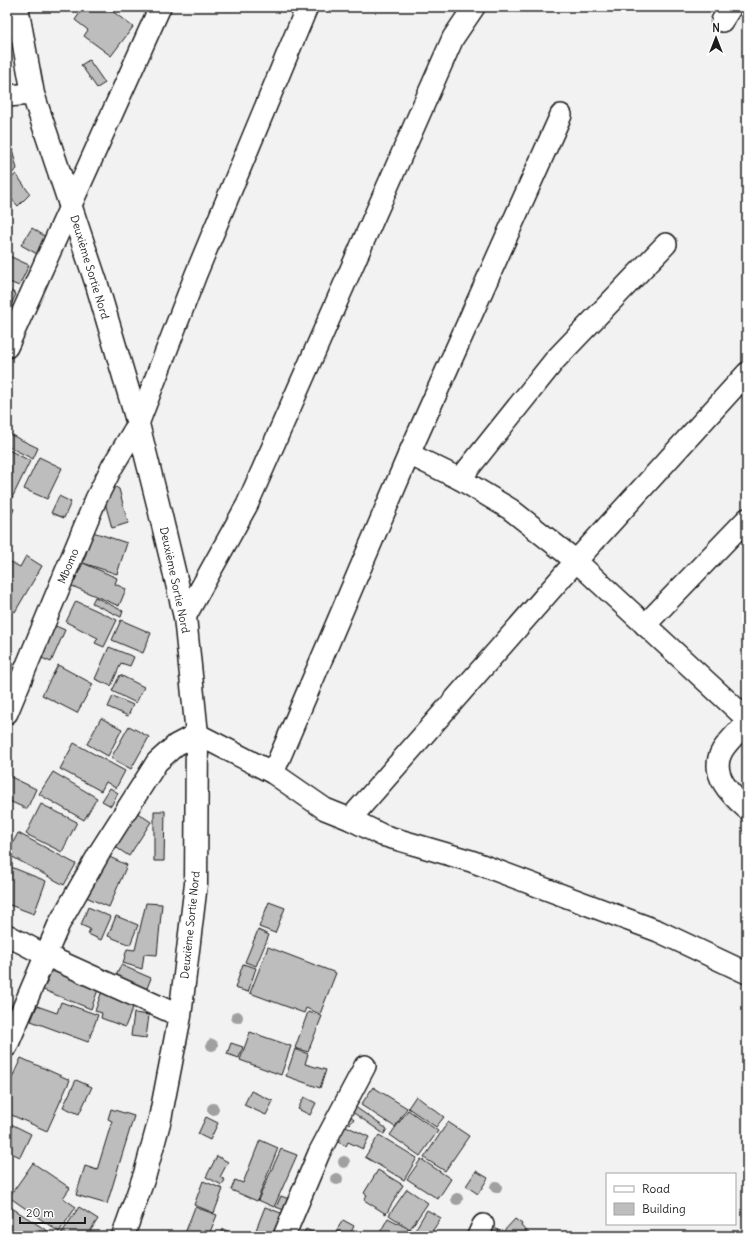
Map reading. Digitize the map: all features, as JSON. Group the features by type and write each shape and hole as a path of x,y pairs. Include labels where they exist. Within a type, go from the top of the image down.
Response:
{"main road":[{"name":"Deuxième Sortie Nord","path":"14,11 33,94 71,205 138,424 185,617 197,734 196,884 180,1016 160,1119 145,1174 123,1236"}],"street":[{"path":"7,347 160,7"},
{"name":"Mbomo","path":"7,713 96,499 112,467 138,424 196,274 307,7"},
{"path":"185,617 247,505 453,38 474,7"},
{"path":"7,96 33,94"},
{"path":"273,773 409,454 561,116"},
{"path":"460,479 555,360 666,244"},
{"path":"350,819 576,561 747,373"},
{"path":"409,454 460,479 510,509 576,561 747,721 722,751 719,772 724,786 747,809"},
{"path":"645,625 747,519"},
{"path":"7,1046 59,924 101,850 157,762 176,745 197,734 273,773 325,809 388,837 441,851 471,861 658,931 747,973"},
{"path":"7,935 45,955 180,1016"},
{"path":"284,1236 319,1153 365,1066"}],"building":[{"path":"84,7 107,7 133,27 111,56 84,36 88,30 75,20"},
{"path":"89,60 105,83 97,88 81,65"},
{"path":"7,129 17,169 7,177"},
{"path":"16,174 30,194 18,206 7,194 7,182"},
{"path":"32,228 46,237 37,254 21,245"},
{"path":"7,255 29,265 19,286 7,281"},
{"path":"7,289 16,294 7,313"},
{"path":"7,433 38,448 33,459 7,446"},
{"path":"7,449 30,461 12,498 7,496"},
{"path":"39,457 62,468 47,499 24,489"},
{"path":"112,485 119,489 128,523 112,528 104,499"},
{"path":"59,496 71,502 64,518 51,513"},
{"path":"7,506 14,509 7,526"},
{"path":"93,532 127,543 117,574 83,563"},
{"path":"26,556 42,566 15,612 7,607 7,560 20,567"},
{"path":"83,563 117,578 115,584 126,589 119,606 72,586"},
{"path":"95,597 123,611 121,617 92,603"},
{"path":"76,601 117,620 104,647 95,643 98,638 66,622"},
{"path":"121,620 151,633 143,653 112,640"},
{"path":"51,624 65,630 51,662 37,656"},
{"path":"109,647 134,657 130,666 121,663 111,686 95,679"},
{"path":"58,665 93,684 77,713 42,695"},
{"path":"120,675 144,687 136,703 112,691"},
{"path":"113,696 133,705 128,716 108,707"},
{"path":"101,718 122,729 108,756 87,744"},
{"path":"129,726 149,737 131,769 111,758"},
{"path":"74,743 125,771 116,788 106,782 101,791 60,769"},
{"path":"53,772 97,798 84,820 39,794"},
{"path":"7,775 36,789 27,809 7,800"},
{"path":"110,788 118,793 111,806 102,801"},
{"path":"41,804 77,822 62,852 26,834"},
{"path":"133,810 151,822 129,856 111,844"},
{"path":"154,811 165,811 164,861 154,861"},
{"path":"18,833 76,864 64,885 7,854"},
{"path":"105,855 127,865 109,907 86,897"},
{"path":"11,867 46,881 34,914 7,904 7,878"},
{"path":"269,902 285,908 275,933 259,927"},
{"path":"146,903 162,904 157,955 144,954 142,969 123,963 127,949 135,950"},
{"path":"88,907 111,917 101,940 88,934 90,929 81,925"},
{"path":"116,916 138,925 130,945 108,936"},
{"path":"258,930 269,935 256,966 245,962"},
{"path":"268,947 336,973 320,1014 306,1008 304,1013 250,993"},
{"path":"243,964 256,968 248,992 235,988"},
{"path":"121,965 151,978 144,996 113,983"},
{"path":"49,968 99,987 91,1009 41,989"},
{"path":"103,988 136,1000 125,1027 101,1018 102,1013 95,1011"},
{"path":"61,1002 98,1015 88,1042 31,1021 37,1006 57,1013"},
{"path":"308,1012 322,1016 308,1052 295,1048"},
{"path":"134,1013 149,1015 146,1038 131,1036"},
{"path":"250,1032 291,1046 281,1075 240,1060"},
{"path":"231,1043 243,1047 239,1058 227,1054"},
{"path":"295,1049 308,1054 305,1064 326,1070 320,1088 286,1076"},
{"path":"21,1058 70,1080 47,1131 7,1113 7,1089"},
{"path":"76,1080 92,1087 79,1114 63,1107"},
{"path":"373,1087 407,1108 395,1127 361,1105"},
{"path":"251,1091 273,1101 266,1115 244,1105"},
{"path":"416,1096 444,1117 436,1127 408,1108"},
{"path":"304,1097 316,1103 310,1115 298,1109"},
{"path":"351,1104 387,1129 384,1134 348,1109"},
{"path":"111,1109 134,1116 107,1204 76,1195 85,1166 97,1170 112,1121 108,1119"},
{"path":"408,1110 438,1131 420,1156 390,1135"},
{"path":"347,1113 354,1119 350,1124 343,1118"},
{"path":"206,1117 218,1123 210,1140 198,1134"},
{"path":"7,1122 31,1134 20,1157 7,1151"},
{"path":"448,1122 469,1136 445,1171 424,1158"},
{"path":"344,1125 369,1137 363,1149 348,1142 346,1146 336,1141"},
{"path":"379,1135 417,1158 404,1180 365,1157"},
{"path":"260,1140 278,1148 257,1201 231,1190 235,1180 243,1183"},
{"path":"281,1149 297,1155 274,1207 258,1200"},
{"path":"217,1156 228,1162 220,1177 225,1180 222,1185 206,1177"},
{"path":"421,1159 451,1179 438,1199 407,1179"},
{"path":"33,1163 70,1188 63,1198 76,1207 59,1232 9,1197"},
{"path":"378,1170 403,1185 386,1214 364,1200 367,1195 364,1193"},
{"path":"476,1171 488,1178 478,1194 466,1186"},
{"path":"203,1181 223,1189 214,1213 194,1205"},
{"path":"407,1189 428,1203 410,1229 389,1215"},
{"path":"281,1196 294,1201 289,1212 276,1207"},
{"path":"79,1207 98,1219 87,1236 64,1236 61,1234"},
{"path":"195,1207 217,1215 210,1232 214,1234 213,1236 184,1236"},
{"path":"265,1207 286,1215 277,1236 254,1235"},
{"path":"12,1208 49,1232 47,1236 7,1236 7,1216"},
{"path":"427,1210 441,1218 429,1236 424,1236 415,1230"},
{"path":"388,1218 413,1231 410,1236 378,1236"},
{"path":"515,1219 522,1224 521,1226 532,1236 503,1236 505,1234 503,1232"},
{"path":"343,1220 354,1226 349,1236 336,1231"},
{"path":"491,1225 502,1233 500,1236 487,1236"},
{"path":"223,1229 238,1236 220,1236"},
{"path":"306,1229 320,1236 302,1236"}]}
